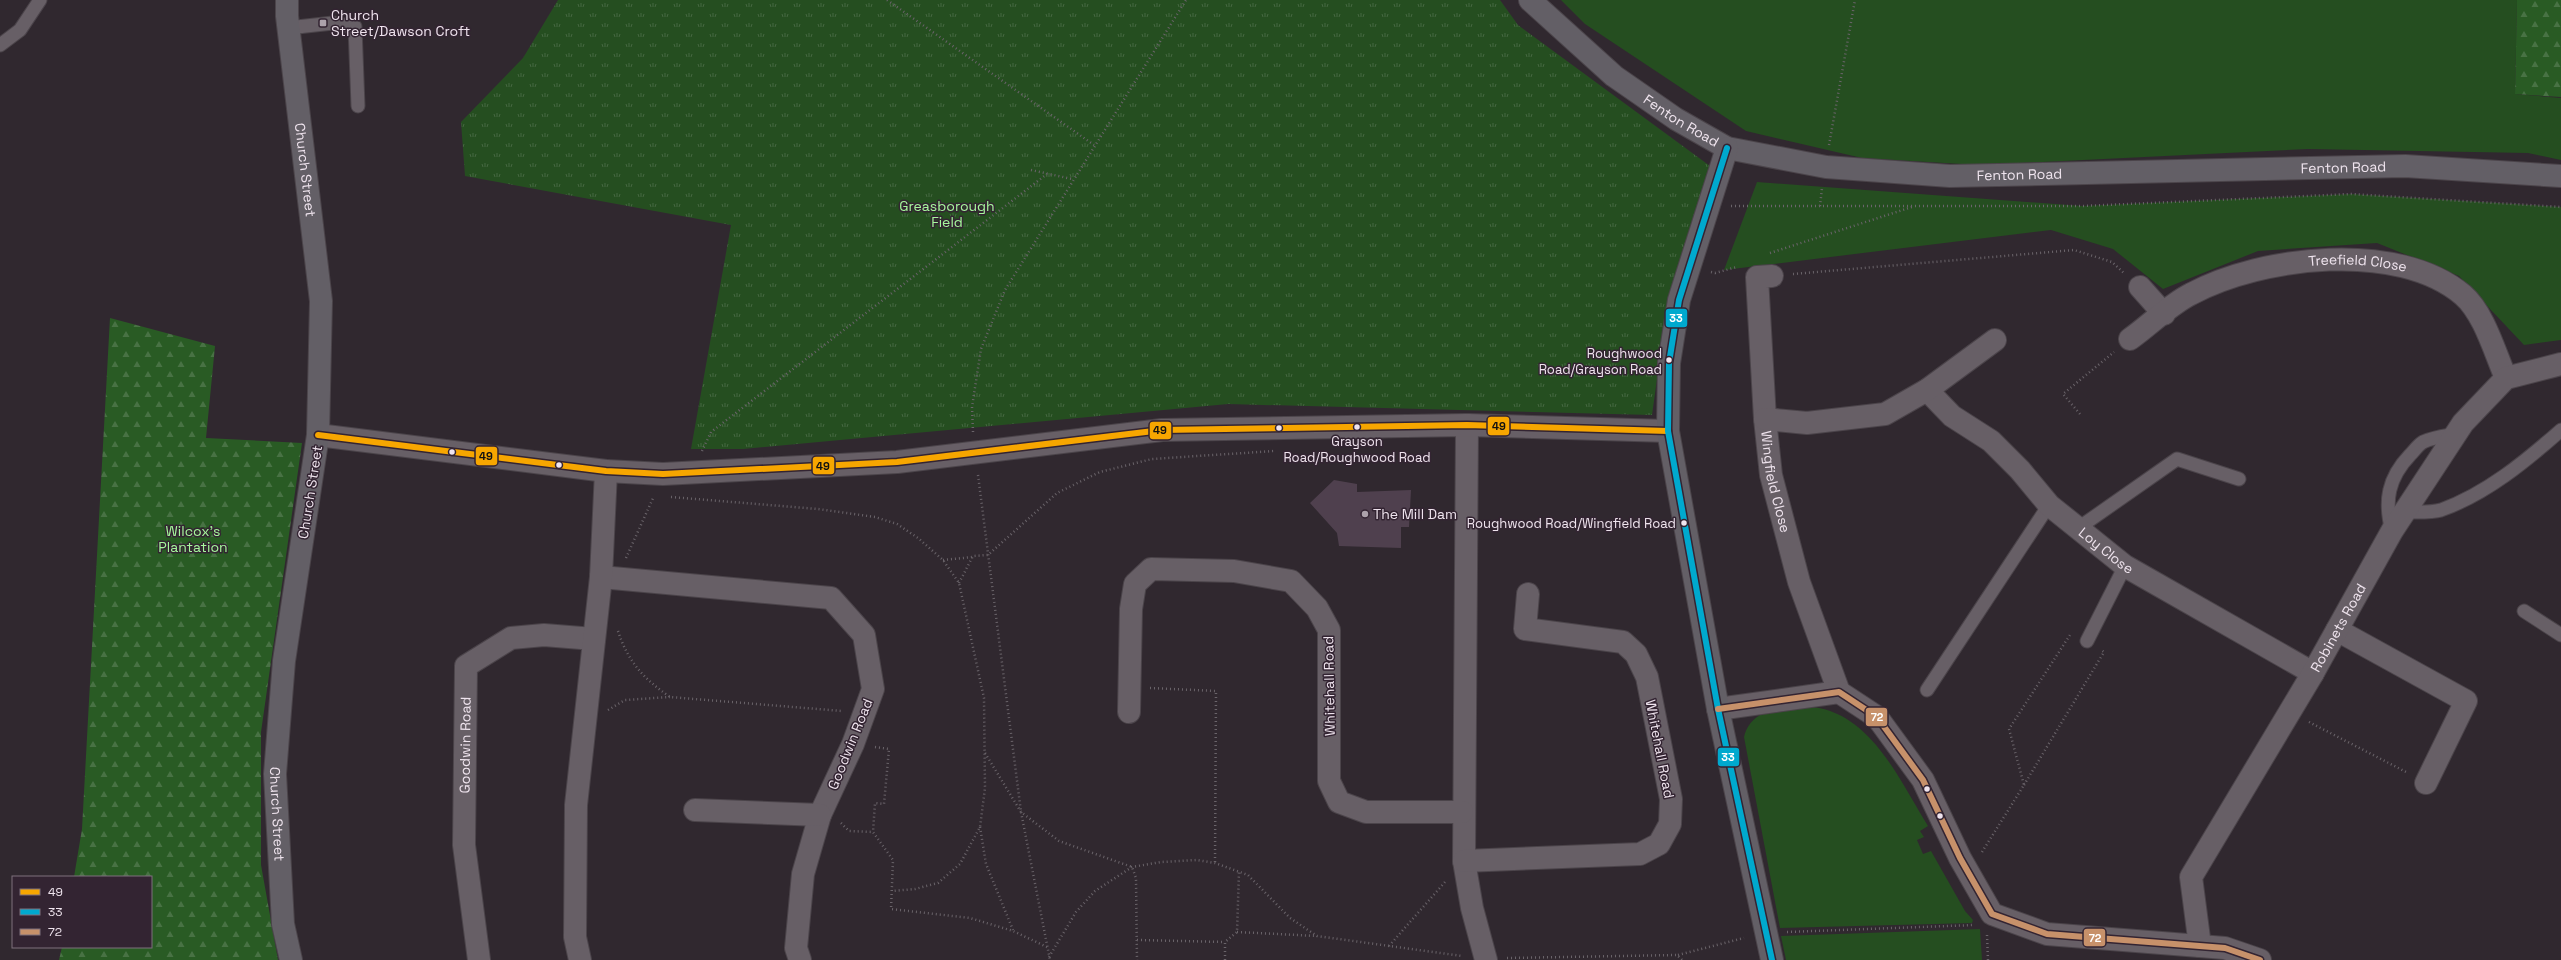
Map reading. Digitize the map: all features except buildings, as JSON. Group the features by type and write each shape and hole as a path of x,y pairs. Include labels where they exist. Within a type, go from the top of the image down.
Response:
{"street":[{"name":"Church Street","path":"287,0 288,28 321,301 318,435 284,661 275,774 283,924 291,960"},
{"name":"Fenton Road","path":"1530,0 1614,76 1676,119 1727,148 1826,167 1950,176 2405,166 2561,176"},
{"path":"1727,148 1709,200 1679,300 1668,363 1668,431 1718,709 1772,960"},
{"name":"Treefield Close","path":"2130,339 2190,294 2235,276 2297,262 2345,258 2394,263 2437,277 2464,296 2484,325 2506,378"},
{"name":"Wingfield Close","path":"1765,276 1765,419 1771,475 1799,582 1839,692"},
{"path":"2140,287 2164,314"},
{"path":"1765,419 1807,423 1884,414 1927,390 1995,340"},
{"path":"2506,378 2561,364"},
{"name":"Robinets Road","path":"2200,946 2192,877 2314,673 2392,531 2456,434 2506,378"},
{"name":"Loy Close","path":"1927,390 1952,416 1991,441 2020,470 2049,505 2125,566 2314,673"},
{"path":"318,435 606,471 692,473 897,462 1162,430 1467,425 1668,431"},
{"path":"1467,425 1462,812 1464,861 1472,908 1486,959"},
{"path":"580,960 575,937 576,805 594,639 609,578 606,471"},
{"name":"Whitehall Road","path":"1129,712 1130,609 1134,584 1151,569 1234,571 1291,581 1318,608 1329,630 1329,781 1339,802 1366,812 1462,812"},
{"name":"Goodwin Road","path":"609,578 831,598 864,635 873,689 853,744 820,815 803,874 796,948 800,960"},
{"name":"Whitehall Road","path":"1464,861 1640,854 1659,844 1670,824 1671,800 1647,678 1636,654 1623,642 1525,629 1528,594"},
{"path":"2337,630 2466,701 2426,783"},
{"name":"Goodwin Road","path":"479,960 464,845 466,666 511,638 544,635 594,639"},
{"path":"1718,709 1839,692 1877,717 1924,780 1969,873 1989,920 2047,934 2225,948 2260,960"},
{"path":"695,810 820,815"}],"lane":[{"path":"0,45 20,30 40,0"},
{"path":"288,28 333,23 355,27 358,106"},
{"path":"2404,512 2440,510 2485,488 2533,455 2561,430"},
{"path":"2392,531 2387,512 2389,492 2401,464 2422,443 2438,437 2456,434"},
{"path":"2077,529 2177,459 2239,479"},
{"path":"1927,690 2049,505"},
{"path":"2087,641 2125,566"},
{"path":"2524,611 2561,635"}],"path":[{"path":"887,0 1094,145"},
{"path":"1829,147 1855,0"},
{"path":"1031,170 1072,179"},
{"path":"692,473 711,432 1047,174"},
{"path":"1820,206 1822,187"},
{"path":"1709,200 1738,207 2082,206 2351,194 2561,207"},
{"path":"1914,206 1755,258 1765,276 2074,250 2112,262 2140,287"},
{"path":"1689,265 1715,273 1738,267"},
{"path":"2080,414 2063,394 2130,339"},
{"path":"943,560 988,555 1057,493 1100,472 1152,459 1277,450"},
{"path":"609,578 654,496"},
{"path":"959,583 973,556"},
{"path":"615,624 625,653 651,684 670,697"},
{"path":"1969,873 2024,785 2104,652 2071,633 2009,729 2024,785"},
{"path":"1129,686 1216,692 1215,863"},
{"path":"584,730 606,711 625,700 670,697 864,713"},
{"path":"2290,712 2426,783"},
{"path":"853,744 889,749 884,804 875,803 873,832 893,860 890,908 970,918 1013,931 1047,947"},
{"path":"985,752 1021,812 1059,841 1132,867"},
{"path":"820,815 842,823 849,831 873,832"},
{"path":"980,827 986,864 1013,931"},
{"path":"1049,958 1076,912 1095,891 1132,867 1183,860 1215,863 1248,875 1290,918 1317,936"},
{"path":"1389,946 1464,861"},
{"path":"1132,867 1136,878 1137,960"},
{"path":"1237,932 1239,872"},
{"path":"1136,940 1225,942 1237,932 1317,936 1486,959 1677,955 1766,932 1989,920 1988,960"},
{"path":"1225,942 1225,960"},
{"path":"1677,955 1682,960"}],"green space":[{"name":"Greasborough Field","path":"558,0 1500,0 1518,25 1710,166 1665,321 1652,415 1228,404 743,449 691,449 731,225 465,176 461,122 523,58"},
{"path":"1561,0 2517,0 2515,94 2561,98 2561,160 2528,153 2308,149 1978,165 1862,158 1746,131 1585,24"},
{"path":"2517,0 2561,0 2561,97 2515,94"},
{"path":"1757,182 2082,206 2351,194 2561,207 2561,340 2524,345 2459,276 2377,243 2258,251 2163,289 2113,249 2051,230 1724,270"},
{"name":"Wilcox's Plantation","path":"110,318 215,346 206,438 302,443 261,732 261,865 278,960 59,960 62,948 152,948 152,876 74,876 82,829"},
{"path":"1782,707 1815,707 1838,714 1855,725 1871,739 1896,773 1928,826 1920,831 1924,837 1917,840 1923,854 1931,851 1965,911 1973,920 1972,923 1780,928 1744,737 1746,730 1758,716"},
{"path":"1980,929 1982,960 1786,960 1781,936"}],"transit line":[{"name":"33","path":"1727,148 1679,300 1669,363 1668,431 1718,709 1772,960"},
{"name":"49","path":"318,435 606,471 663,474 897,462 1162,430 1467,425 1668,431"},
{"name":"72","path":"1718,709 1839,692 1877,717 1923,780 1960,858 1992,914 2047,934 2225,948 2260,960"}],"place":[{"name":"Church Street/Dawson Croft","path":"323,23"},
{"name":"Roughwood Road/Grayson Road","path":"1669,360"},
{"name":"Grayson Road/Roughwood Road","path":"1357,427"},
{"name":"The Mill Dam","path":"1365,514"},
{"name":"Roughwood Road/Wingfield Road","path":"1684,523"}]}
